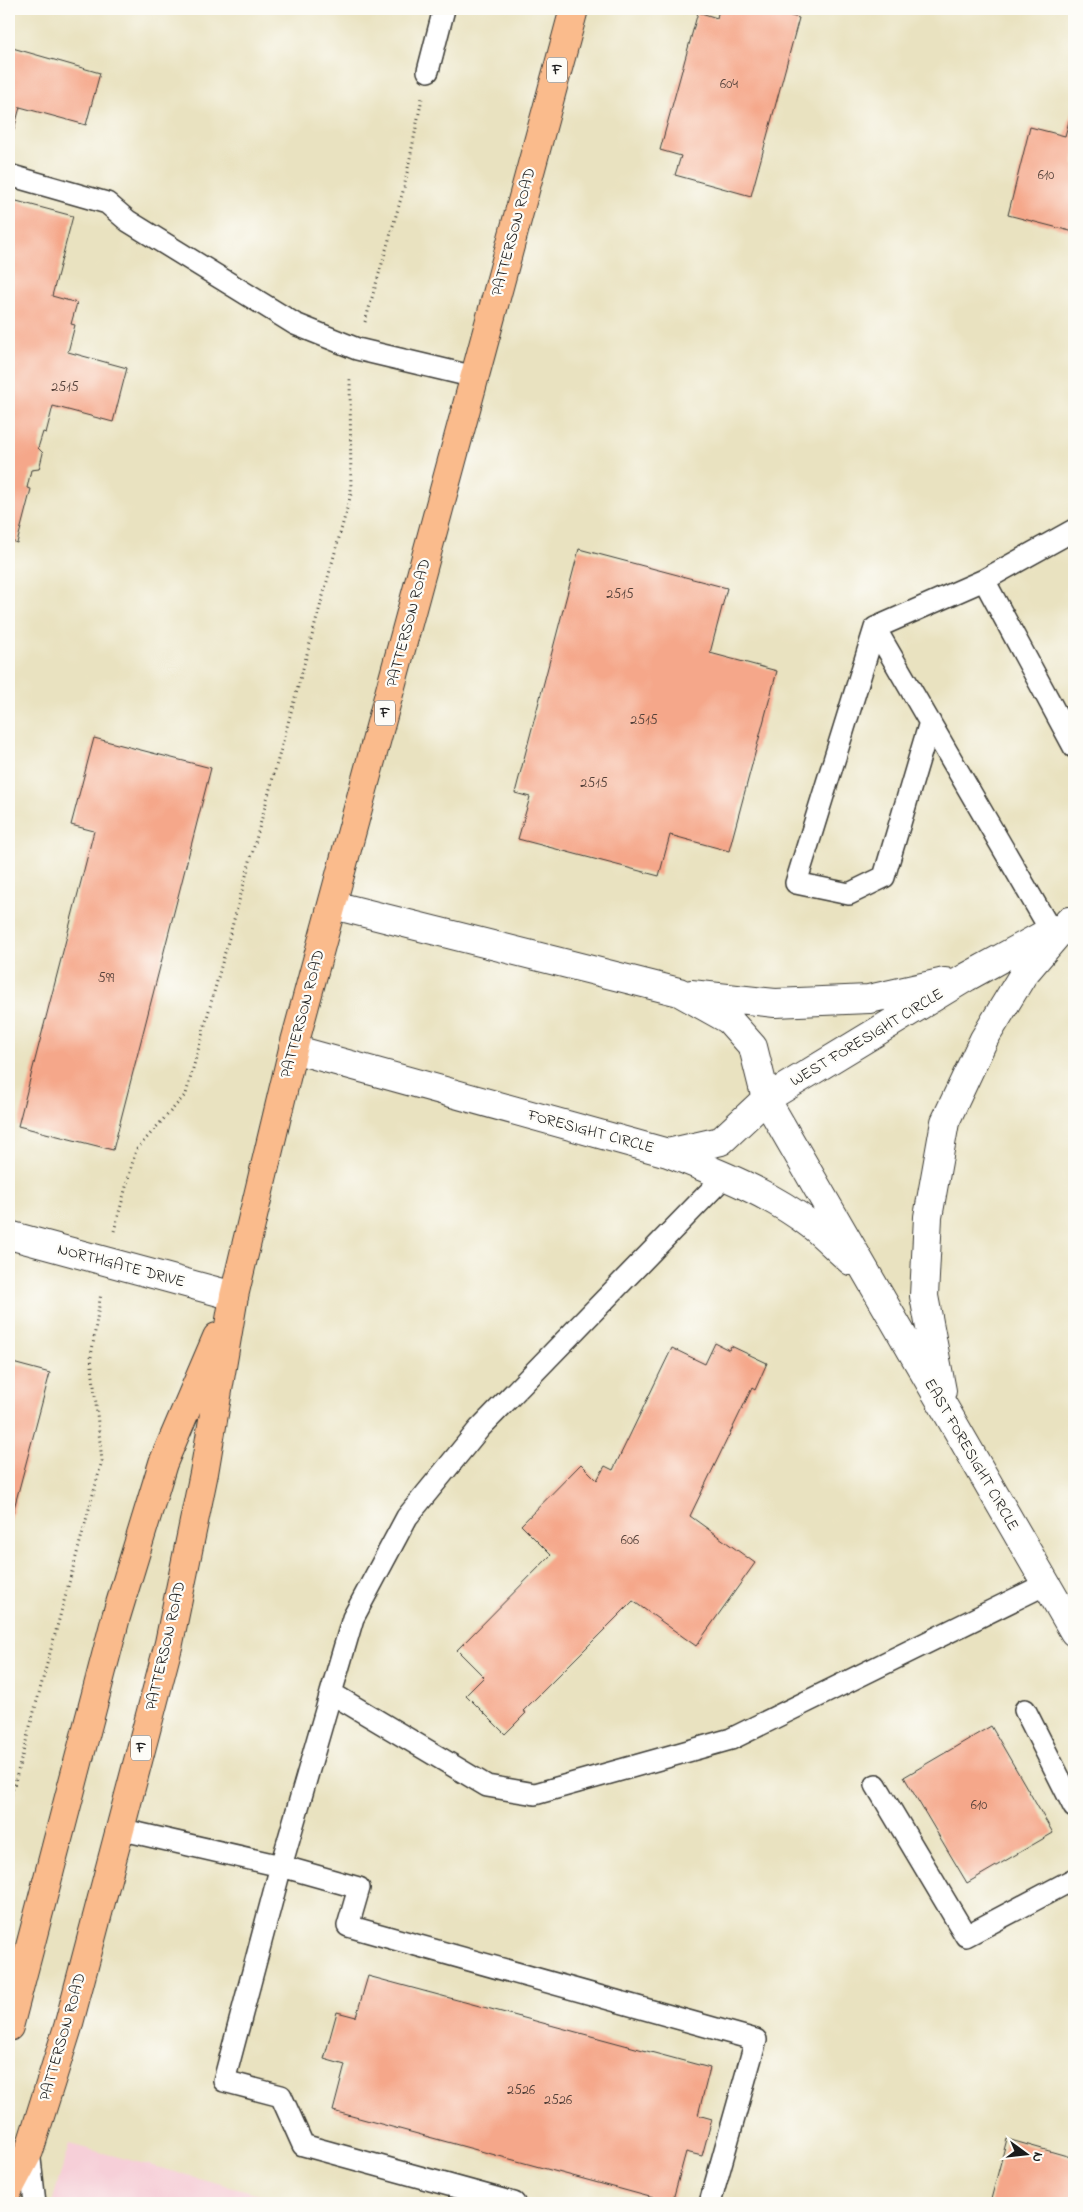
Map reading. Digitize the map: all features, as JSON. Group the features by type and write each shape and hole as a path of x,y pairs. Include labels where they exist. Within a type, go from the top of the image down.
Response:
{"main road":[{"name":"PATTERSON ROAD","path":"9,2189 29,2151 68,2027 169,1643 204,1473 234,1296 293,1050 475,377 567,10"},
{"name":"PATTERSON ROAD","path":"9,2027 116,1617 160,1472 234,1296"}],"street":[{"path":"333,905 679,992 729,1020 753,1047 766,1099"},
{"path":"946,1412 924,1296 928,1217 945,1122 984,1039 1023,975 1065,923"},
{"name":"WEST FORESIGHT CIRCLE","path":"766,1099 967,977 1065,923"},
{"name":"WEST FORESIGHT CIRCLE","path":"679,992 775,1003 869,999 967,977"},
{"name":"FORESIGHT CIRCLE","path":"293,1050 668,1153 721,1141 766,1099"},
{"name":"EAST FORESIGHT CIRCLE","path":"766,1099 1074,1632"},
{"name":"EAST FORESIGHT CIRCLE","path":"668,1153 725,1176 756,1192 810,1225 868,1277"},
{"name":"NORTHGATE DRIVE","path":"9,1235 234,1296"}],"lane":[{"path":"428,70 444,9"},
{"path":"9,175 107,203 128,221 296,324 357,348 475,377"},
{"path":"930,722 884,877 849,894 796,883 875,628 984,580 1074,530"},
{"path":"984,580 1074,746"},
{"path":"875,628 930,722 1065,923"},
{"path":"514,2203 303,2145 281,2096 224,2081 282,1866 353,1618 408,1517 479,1429 725,1176"},
{"path":"331,1693 488,1786 535,1794 731,1739 1046,1584"},
{"path":"1025,1710 1074,1807"},
{"path":"876,1785 966,1936 1074,1879"},
{"path":"120,1829 282,1866 359,1888 348,1926 756,2040 710,2203"},
{"path":"29,2151 35,2203"}],"path":[{"path":"9,1804 102,1461 91,1357 106,1262 136,1150 186,1094 328,580 351,494 349,379 404,188 428,70"}],"shaded area":[{"path":"69,2144 294,2203 52,2203"}],"building":[{"path":"719,9 765,9 799,18 751,196 675,175 681,156 660,150 698,12 717,18"},
{"path":"9,47 100,73 86,125 20,107 12,137 9,136"},
{"path":"1074,103 1074,232 1008,215 1030,127 1065,136"},
{"path":"9,199 73,216 52,296 77,303 71,324 75,325 68,352 127,368 113,422 53,406 46,433 43,432 38,448 43,453 39,469 31,470 27,488 31,489 17,543 9,540"},
{"path":"579,549 727,588 710,653 777,671 729,851 670,835 659,876 518,839 530,797 515,793"},
{"path":"94,738 211,768 113,1150 18,1126 94,831 71,825"},
{"path":"715,1343 729,1350 731,1346 767,1363 755,1390 752,1388 690,1516 755,1563 696,1646 633,1601 523,1711 526,1713 505,1734 466,1695 484,1677 457,1650 551,1555 521,1525 581,1464 597,1480 605,1466 613,1470 672,1348 705,1364"},
{"path":"9,1362 50,1373 9,1527"},
{"path":"991,1726 1053,1833 967,1883 904,1777"},
{"path":"368,1976 710,2068 698,2115 712,2119 702,2156 686,2152 672,2203 333,2111 345,2065 324,2059 337,2012 356,2017"},
{"path":"1007,2139 1074,2158 1074,2203 990,2203"}]}
